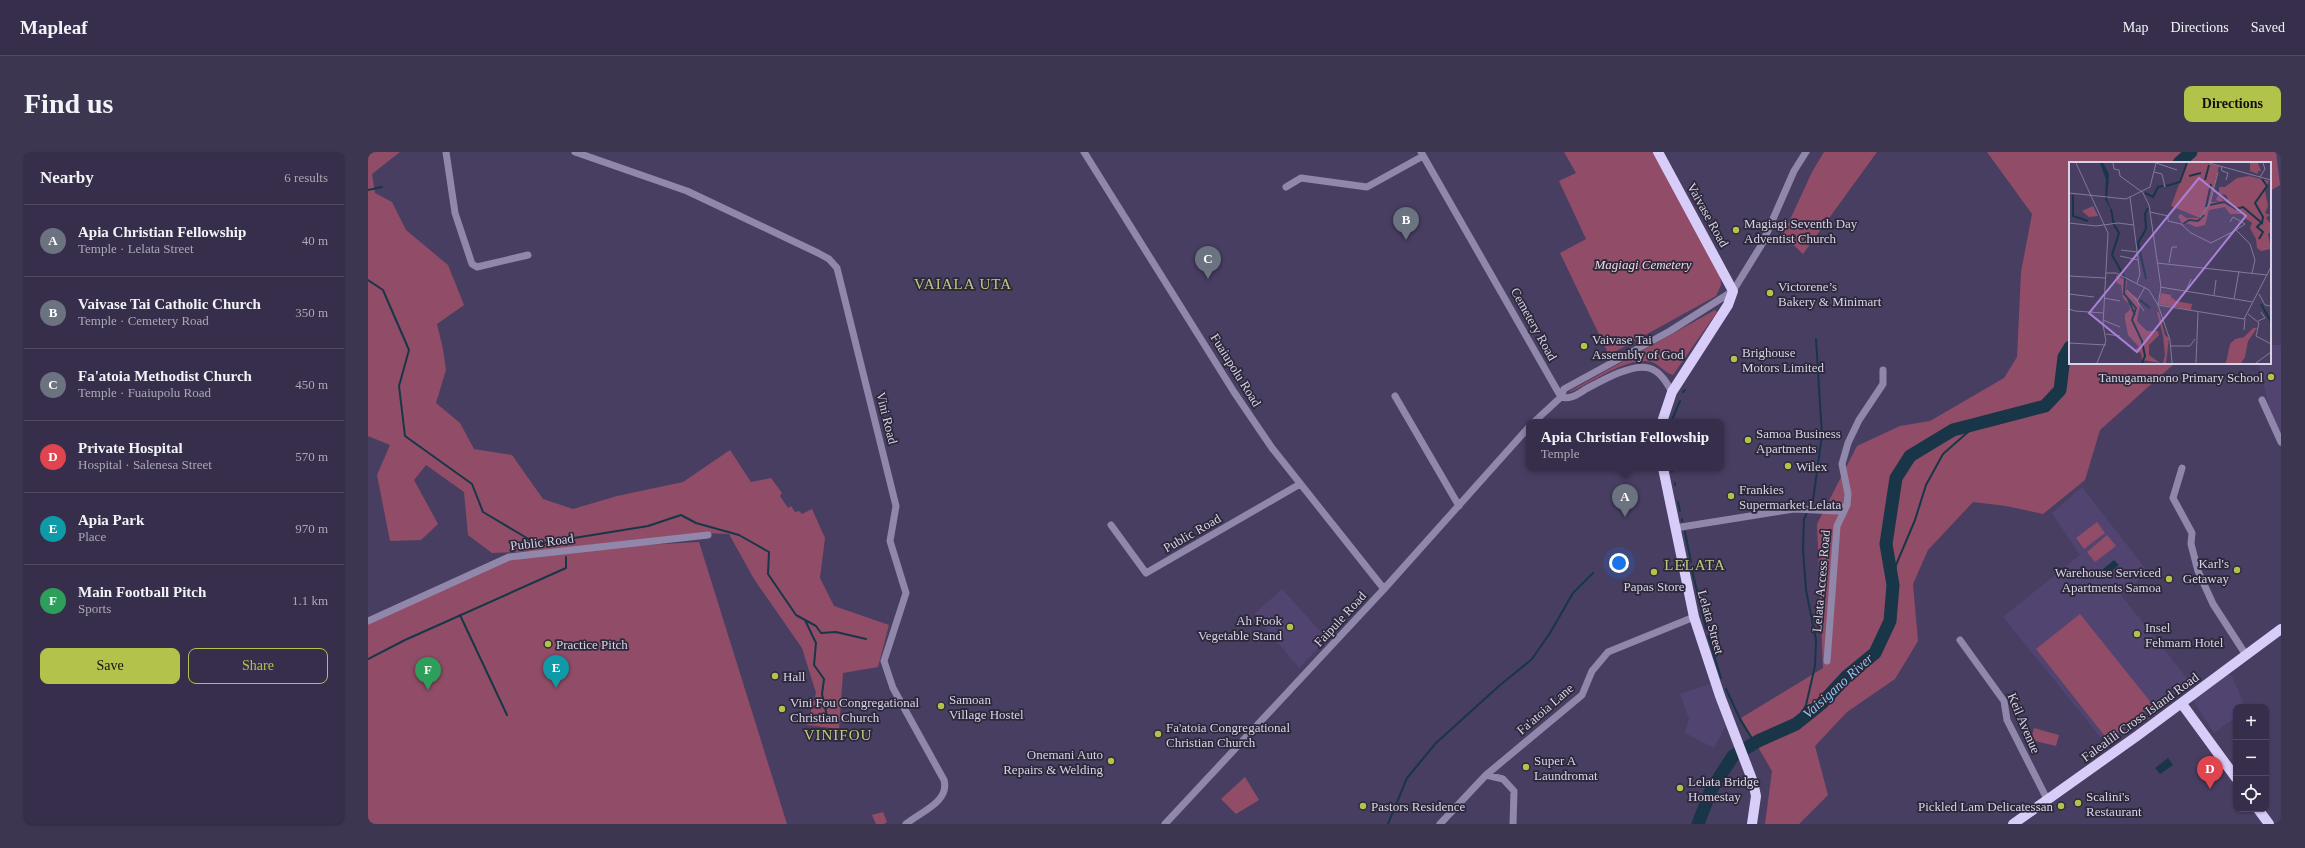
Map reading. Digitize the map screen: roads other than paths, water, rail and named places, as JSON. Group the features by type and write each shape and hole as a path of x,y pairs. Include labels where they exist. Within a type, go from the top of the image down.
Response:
{"main road":[{"name":"Vaivase Road","path":"1658,152 1733,291"},
{"path":"1663,419 1672,392 1728,305 1733,291"},
{"name":"Lelata Street","path":"1664,471 1694,617 1720,696 1749,770 1756,796 1752,824"},
{"name":"Falealili Cross Island Road","path":"2013,824 2182,704 2281,629"},
{"path":"2182,704 2235,776"},
{"path":"2260,812 2269,824"}],"street":[{"path":"446,152 455,213 472,264 477,267 528,255"},
{"name":"Vini Road","path":"575,152 687,192 818,253 829,259 837,268 896,506 890,541 906,593 884,661 893,688 944,780 946,788 943,797 906,824"},
{"name":"Fuaiupolu Road","path":"1084,152 1234,392 1272,448 1384,589"},
{"path":"1537,419 1560,397 1564,389 1670,331 1733,291 1762,244 1794,171 1806,152"},
{"path":"1286,187 1301,178 1367,188 1422,154"},
{"name":"Cemetery Road","path":"1422,154 1560,397"},
{"path":"1560,397 1572,397 1607,378 1642,367 1650,368 1658,373 1672,392"},
{"name":"Lelata Access Road","path":"1827,661 1837,526 1847,505 1848,494 1842,464 1848,443 1882,384 1883,370"},
{"path":"1395,396 1458,506"},
{"path":"2262,400 2281,442"},
{"name":"Faipule Road","path":"1165,824 1384,589 1526,431"},
{"path":"2182,468 2174,498 2192,533 2191,544 2198,571 2213,604 2246,656"},
{"name":"Public Road","path":"1111,525 1146,573 1300,484"},
{"path":"1675,528 1794,508 1814,508 1838,511 1847,505"},
{"name":"Public Road","path":"368,621 509,557 708,535"},
{"name":"Fa'atoia Lane","path":"1440,824 1486,775 1582,695 1592,671 1608,652 1694,617"},
{"name":"Keil Avenue","path":"1960,640 2004,701 2007,720 2047,799"},
{"path":"1486,775 1503,779 1514,791 1513,824"}],"water":[{"path":"2114,560 2119,565 2108,574 2103,569"},
{"path":"2168,758 2173,765 2160,774 2155,768"}],"waterway":[{"name":"Vaisigano River","path":"2180,162 2191,152"},
{"path":"368,190 382,187"},
{"path":"368,280 383,290 409,350 399,386 405,436 472,484 483,512 537,544 648,526 681,515 696,523 739,535 769,552 768,574 796,615 816,626 821,633 836,632 866,639"},
{"path":"1796,724 1806,705 1815,666 1816,640 1806,590 1803,550 1804,519 1813,500 1822,435 1816,339"},
{"name":"Vaisigano River","path":"1698,824 1711,790 1733,756 1758,741 1796,724 1821,704 1847,676 1875,653 1890,621 1893,585 1886,544 1896,478 1910,456 1953,430 2045,406 2060,390 2064,357 2069,349"},
{"path":"1672,419 1680,401"},
{"path":"1893,585 1896,565 1915,520 1926,485 1943,454 1977,424"},
{"path":"1678,502 1680,511"},
{"path":"1685,532 1691,562"},
{"path":"566,539 566,545"},
{"path":"368,659 405,640 566,568 566,557"},
{"path":"1692,570 1706,629"},
{"path":"1388,824 1407,778 1436,743 1499,686 1532,659 1550,633 1573,593 1593,573"},
{"path":"460,615 507,715"},
{"path":"805,620 816,643 814,665 824,679 822,694 827,716"},
{"path":"1708,636 1721,678"},
{"path":"1726,689 1741,721 1755,743"}],"place":[{"name":"Magiagi Seventh Day Adventist Church","path":"1736,230"},
{"name":"Vaivase Tai Catholic Church","path":"1406,240"},
{"name":"Fa'atoia Methodist Church","path":"1208,279"},
{"name":"Victorene’s Bakery & Minimart","path":"1770,293"},
{"name":"Vaivase Tai Assembly of God","path":"1584,346"},
{"name":"Brighouse Motors Limited","path":"1734,359"},
{"name":"Tanugamanono Primary School","path":"2271,377"},
{"name":"Samoa Business Apartments","path":"1748,440"},
{"name":"Wilex","path":"1788,466"},
{"name":"Frankies Supermarket Lelata","path":"1731,496"},
{"name":"Apia Christian Fellowship","path":"1625,517"},
{"name":"Karl's Getaway","path":"2237,570"},
{"name":"Papas Store","path":"1654,572"},
{"name":"Warehouse Serviced Apartments Samoa","path":"2169,579"},
{"name":"Ah Fook Vegetable Stand","path":"1290,627"},
{"name":"Insel Fehmarn Hotel","path":"2137,634"},
{"name":"Practice Pitch","path":"548,644"},
{"name":"Hall","path":"775,676"},
{"name":"Apia Park","path":"556,688"},
{"name":"Main Football Pitch","path":"428,690"},
{"name":"Samoan Village Hostel","path":"941,706"},
{"name":"Vini Fou Congregational Christian Church","path":"782,709"},
{"name":"Fa'atoia Congregational Christian Church","path":"1158,734"},
{"name":"Onemani Auto Repairs & Welding","path":"1111,761"},
{"name":"Super A Laundromat","path":"1526,767"},
{"name":"Lelata Bridge Homestay","path":"1680,788"},
{"name":"Private Hospital","path":"2210,789"},
{"name":"Scalini's Restaurant","path":"2078,803"},
{"name":"Pastors Residence","path":"1363,806"},
{"name":"Pickled Lam Delicatessan","path":"2061,806"}],"district":[{"name":"VAIALA UTA","path":"963,284"},
{"name":"LELATA","path":"1695,565"},
{"name":"VINIFOU","path":"838,735"}],"park label":[{"name":"Magiagi Cemetery","path":"1643,264"}]}
